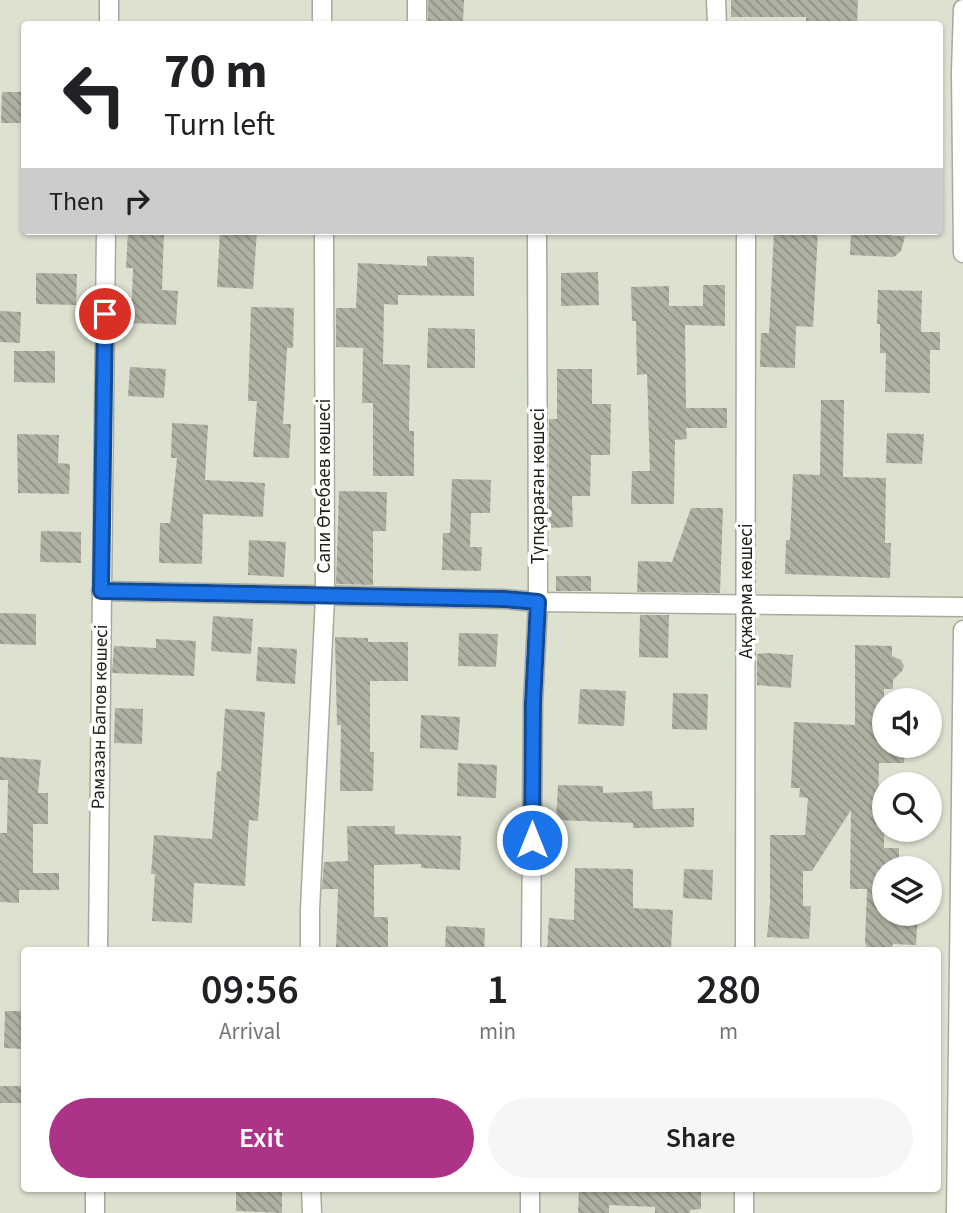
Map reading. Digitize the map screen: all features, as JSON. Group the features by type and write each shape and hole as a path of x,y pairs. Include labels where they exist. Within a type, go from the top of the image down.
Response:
{"street":[{"path":"109,0 109,21"},
{"path":"322,0 322,21"},
{"path":"416,21 417,0"},
{"path":"716,0 717,21"},
{"path":"963,9 963,253"},
{"name":"Рамазан Бапов көшесі","path":"98,947 106,235"},
{"name":"Сапи Өтебаев көшесі","path":"310,947 325,597 324,235"},
{"name":"Түпқараған көшесі","path":"531,947 533,703 538,602 537,235"},
{"name":"Ақжарма көшесі","path":"745,947 746,235"},
{"path":"101,591 504,599 538,602 963,607"},
{"path":"956,1213 963,630"},
{"path":"95,1213 96,1192"},
{"path":"312,1192 312,1213"},
{"path":"530,1192 530,1213"},
{"path":"744,1192 744,1213"}],"building":[{"path":"428,0 464,0 463,21 428,21"},
{"path":"731,0 858,0 857,21 806,21 806,17 731,17"},
{"path":"2,92 21,92 21,123 1,123"},
{"path":"128,235 164,235 162,290 178,291 176,325 131,323 133,268 126,268"},
{"path":"220,235 257,235 253,289 217,287"},
{"path":"774,235 818,235 813,327 796,326 795,368 760,367 761,333 769,333"},
{"path":"851,235 905,236 901,251 894,257 850,255"},
{"path":"427,256 474,257 474,296 398,295 398,305 384,304 383,364 410,365 409,431 414,431 414,476 373,476 373,403 362,403 363,348 336,347 336,308 356,308 358,263 427,266"},
{"path":"598,272 599,305 561,306 561,273"},
{"path":"36,273 77,274 76,305 36,304"},
{"path":"703,285 725,285 725,326 685,325 686,408 727,408 727,428 686,428 687,439 675,440 674,504 631,504 632,471 650,471 647,374 637,375 636,321 632,321 631,287 669,286 669,306 703,306"},
{"path":"878,290 922,291 921,332 940,332 940,350 930,350 930,393 885,392 886,353 880,353"},
{"path":"251,307 294,308 293,348 287,348 283,424 291,424 289,458 253,457 257,401 248,401"},
{"path":"0,311 21,312 20,343 0,342"},
{"path":"428,328 475,329 475,368 427,368"},
{"path":"14,351 55,351 55,383 14,382"},
{"path":"130,367 166,369 164,398 128,396"},
{"path":"557,369 592,369 592,404 611,404 610,455 591,455 590,496 572,496 573,527 549,528 549,419 557,419"},
{"path":"821,400 844,400 843,477 886,478 885,543 891,543 890,578 785,574 786,540 790,540 793,474 820,475"},
{"path":"172,423 208,425 205,480 265,483 263,517 203,514 202,564 159,563 160,523 170,523 177,458 171,458"},
{"path":"887,433 924,434 922,464 886,463"},
{"path":"17,434 59,435 58,463 70,464 69,494 18,493"},
{"path":"452,479 491,480 490,513 471,513 470,547 482,547 481,571 442,570 443,533 450,533"},
{"path":"339,491 387,492 386,531 373,531 373,585 336,584"},
{"path":"691,508 723,508 720,593 637,592 638,561 672,562"},
{"path":"41,531 81,532 81,563 40,562"},
{"path":"249,540 286,542 284,577 248,575"},
{"path":"556,576 591,576 591,591 556,591"},
{"path":"0,613 36,614 36,645 0,644"},
{"path":"640,615 669,615 668,658 639,657"},
{"path":"213,616 253,619 251,654 211,651"},
{"path":"459,633 498,634 496,667 458,666"},
{"path":"335,637 368,638 368,642 408,642 408,681 370,681 373,791 340,791 341,725 337,725"},
{"path":"156,639 196,641 194,676 112,673 114,646 156,648"},
{"path":"855,645 892,646 892,656 901,660 904,666 893,680 893,688 872,688 872,758 904,758 904,763 879,763 879,772 872,772 872,842 884,842 884,848 899,848 899,856 872,856 872,926 917,926 916,945 867,947 865,943 867,889 850,889 851,810 812,871 803,871 803,906 811,906 809,939 767,937 770,835 805,835 808,798 799,797 800,788 791,788 794,722 855,725"},
{"path":"258,647 297,649 295,684 256,681"},
{"path":"757,654 793,655 791,688 757,685"},
{"path":"580,689 626,691 624,726 578,724"},
{"path":"673,693 708,694 707,730 672,729"},
{"path":"115,708 143,709 142,744 114,743"},
{"path":"225,709 265,712 258,821 249,820 245,886 194,883 192,923 152,921 154,835 212,839 217,771 221,771"},
{"path":"421,715 460,717 458,750 420,748"},
{"path":"0,757 41,760 38,793 48,793 48,824 33,824 33,873 59,873 59,890 19,890 19,903 0,902 0,833 7,833 8,780 0,780"},
{"path":"458,763 497,765 496,798 457,796"},
{"path":"558,785 603,786 603,793 652,791 653,809 694,808 694,827 633,828 633,823 556,820"},
{"path":"347,826 395,826 395,834 461,836 460,870 421,868 421,864 374,865 374,917 388,917 388,947 336,947 338,889 322,889 324,862 348,861"},
{"path":"575,868 633,869 633,908 673,910 671,947 547,947 549,918 574,920"},
{"path":"684,869 713,870 712,900 683,898"},
{"path":"446,926 485,928 484,947 445,947"},
{"path":"5,1011 21,1011 21,1049 4,1048"},
{"path":"0,1086 21,1086 21,1103 0,1103"},
{"path":"236,1192 282,1192 282,1213 236,1211"},
{"path":"579,1192 701,1192 701,1209 690,1210 690,1213 655,1213 655,1207 609,1205 609,1213 578,1213"}],"route":[{"path":"105,314 101,591 504,599 538,602 533,703 532,840"}]}
